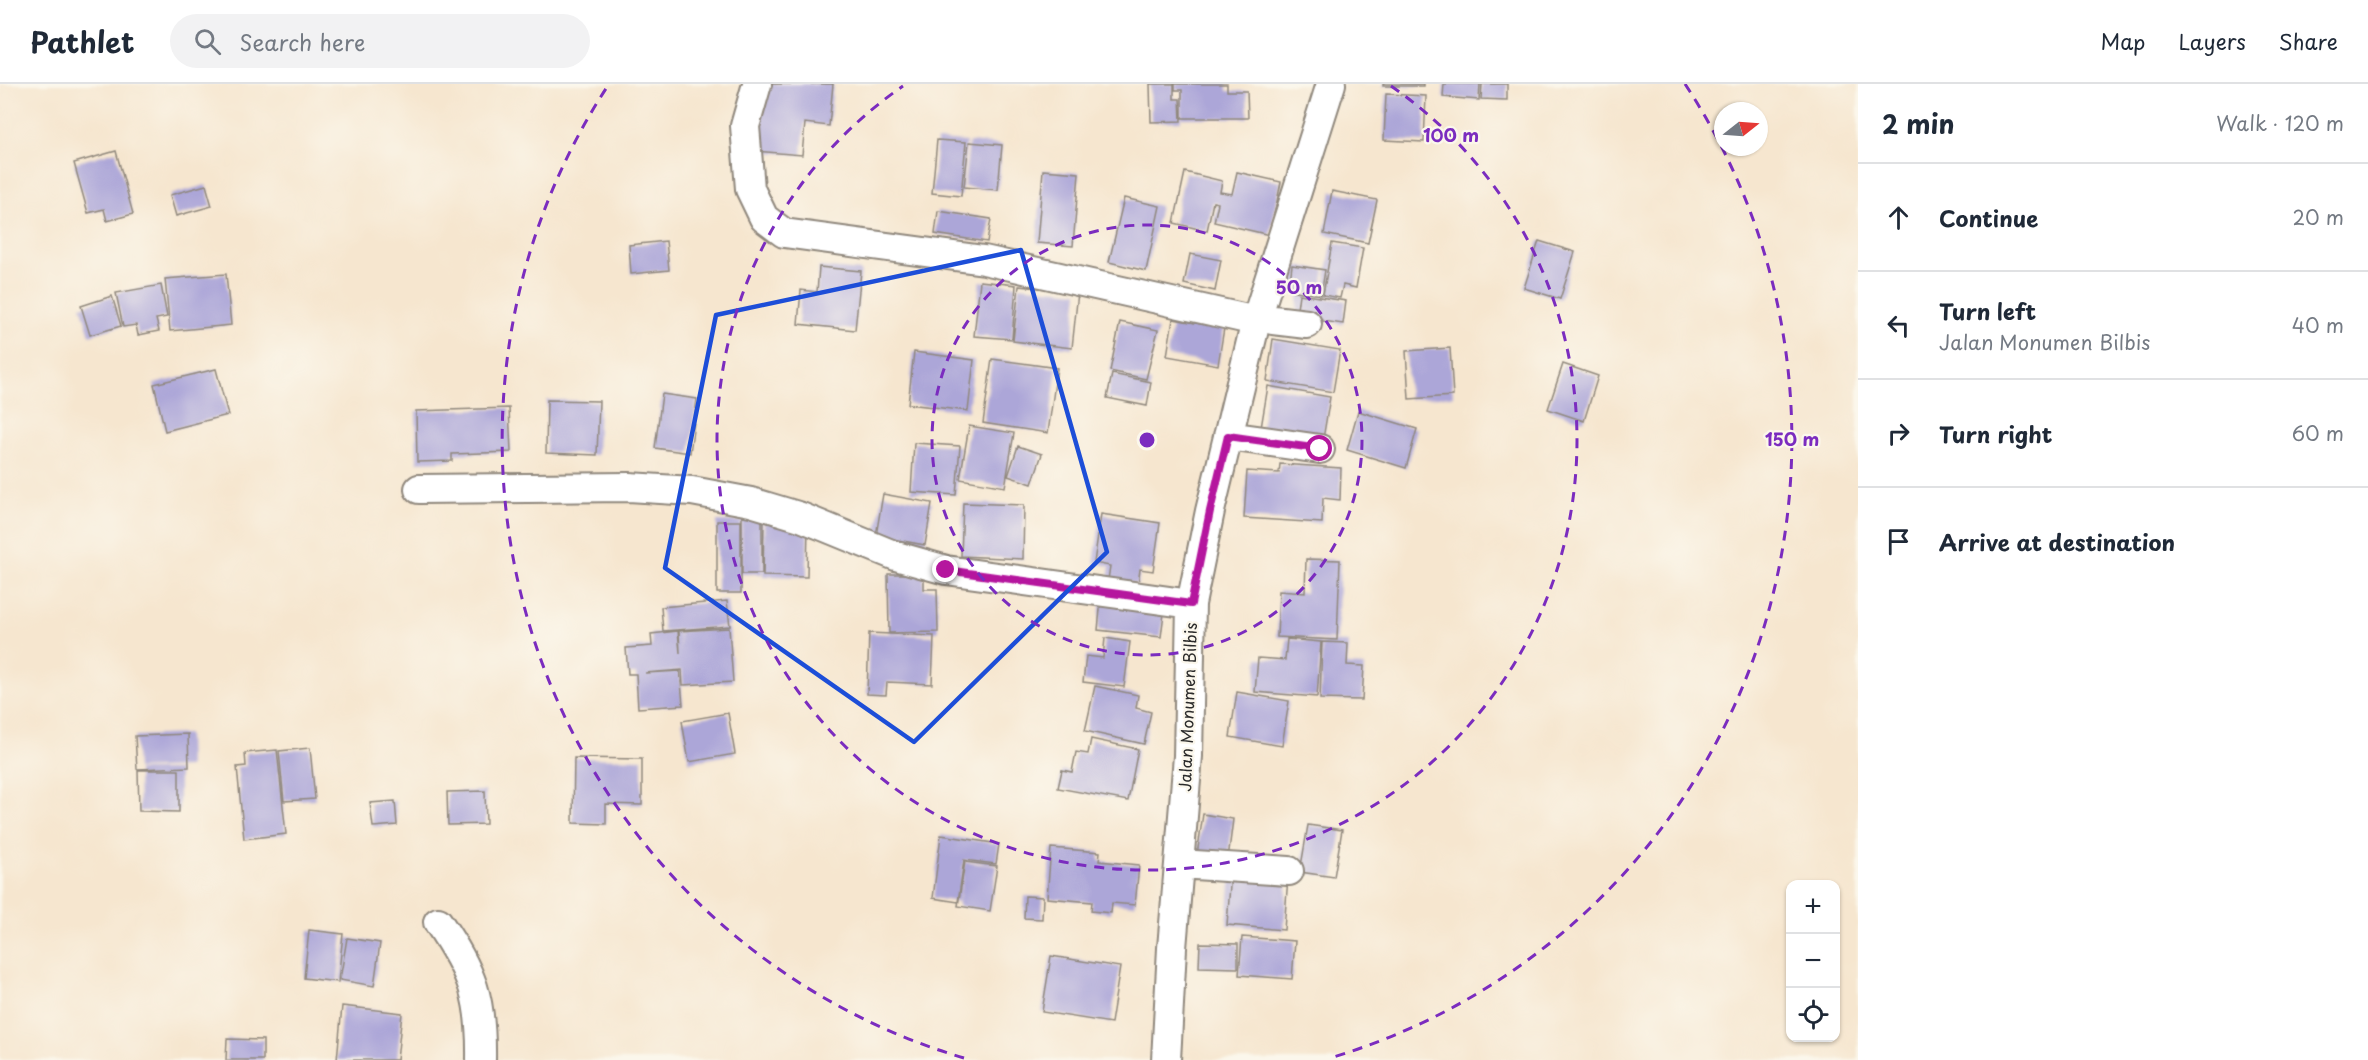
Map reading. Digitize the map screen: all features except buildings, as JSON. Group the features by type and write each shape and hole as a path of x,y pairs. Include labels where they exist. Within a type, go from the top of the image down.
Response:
{"street":[{"path":"757,84 745,126 750,189 764,218 784,233 984,260 1264,320 1307,324"},
{"name":"Jalan Monumen Bilbis","path":"1166,1060 1188,756 1191,604 1210,511 1236,437 1264,320 1331,84"},
{"path":"1264,320 1289,260"},
{"path":"1236,437 1320,449"},
{"path":"419,489 629,487 692,491 751,502 791,514 896,556 946,570 1191,604"},
{"path":"1179,864 1288,871"},
{"path":"438,922 469,972 479,1006 480,1060"}],"highlighted area":[{"path":"1021,250 1107,552 914,742 665,568 716,315"}],"route":[{"path":"946,570 1191,604 1228,436 1320,449"}]}
